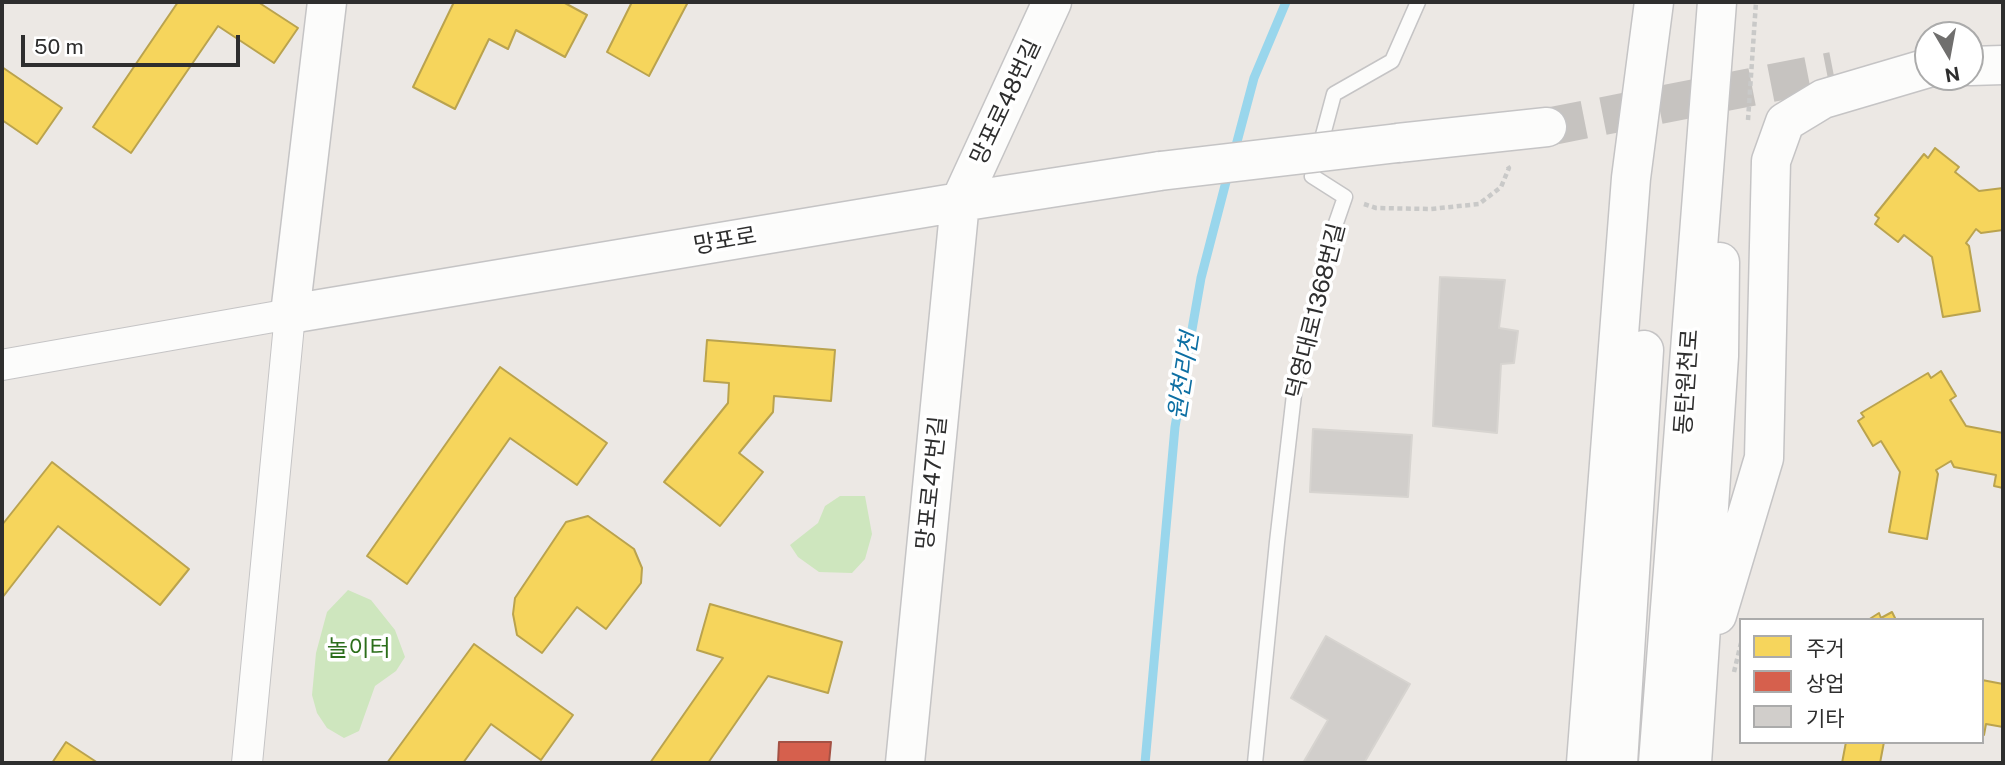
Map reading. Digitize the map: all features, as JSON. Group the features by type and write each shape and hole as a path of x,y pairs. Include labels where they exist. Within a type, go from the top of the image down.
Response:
{"main road":[{"path":"290,314 327,2"},
{"name":"망포로48번길","path":"960,202 1052,2"},
{"path":"1586,763 1631,178 1654,2"},
{"name":"동탄원천로","path":"1618,763 1638,457 1662,2"},
{"name":"동탄원천로","path":"1658,763 1717,2"},
{"path":"1692,763 1719,356 1723,2"},
{"path":"1984,66 2003,65"},
{"path":"1833,71 1914,68"},
{"path":"1697,681 1764,458 1771,161 1785,122 1824,99 1914,72"},
{"name":"망포로","path":"290,314 1160,171 1547,127"},
{"name":"망포로47번길","path":"905,763 960,202"}],"street":[{"path":"2,365 290,314 247,763"}],"lane":[{"name":"덕영대로1368번길","path":"1255,763 1296,377 1345,197 1312,176 1334,94 1392,61 1418,2"}],"path":[{"path":"1345,197 1376,208 1431,209 1479,204 1501,187 1509,167 1504,162"}],"green space":[{"path":"840,496 865,496 872,534 865,559 852,573 819,572 798,557 790,545 818,523 825,506"},
{"name":"놀이터","path":"348,590 371,600 395,630 405,657 396,671 375,686 359,731 344,738 327,728 317,713 312,695 316,653 327,612"}],"building: 주거":[{"path":"178,2 258,2 298,28 274,63 218,26 131,153 93,127"},
{"path":"454,2 563,2 587,15 565,57 516,30 508,49 489,39 455,109 413,87"},
{"path":"632,2 688,2 649,76 607,52"},
{"path":"2,67 62,108 37,144 2,120"},
{"path":"1935,148 1959,167 1955,172 1979,191 2003,188 2003,230 1981,233 1976,229 1966,243 1969,246 1980,311 1943,317 1932,257 1904,235 1898,242 1875,224 1879,218 1875,215 1924,154 1928,158"},
{"path":"707,340 835,350 831,401 774,396 773,412 739,453 763,472 720,526 664,482 728,403 729,383 704,381"},
{"path":"500,367 607,443 577,485 510,438 407,584 367,556"},
{"path":"1941,371 1956,396 1950,400 1966,426 2003,433 2003,488 1994,486 1996,475 1954,467 1951,461 1936,470 1938,474 1927,539 1889,532 1900,472 1881,441 1873,446 1858,421 1864,417 1861,413 1928,373 1931,378"},
{"path":"52,462 189,569 160,605 58,526 2,598 2,525"},
{"path":"588,516 634,549 642,568 641,583 606,629 577,607 542,653 517,635 513,614 515,598 566,522"},
{"path":"710,604 842,642 828,693 768,676 708,763 650,763 723,658 697,650"},
{"path":"1892,612 1895,618 1881,618"},
{"path":"474,644 573,715 541,760 491,724 463,763 387,763"},
{"path":"1984,680 2003,684 2003,727 1986,724 1984,735"},
{"path":"66,742 98,763 52,763"},
{"path":"1846,744 1884,744 1880,763 1842,763"}],"building: 상업":[{"path":"779,742 831,742 829,763 778,763"}],"building: 기타":[{"path":"1440,277 1505,280 1499,328 1518,331 1514,363 1501,364 1497,433 1433,426"},
{"path":"1313,429 1412,435 1408,497 1310,492"},
{"path":"1326,636 1410,684 1364,763 1303,763 1328,720 1291,698"}],"waterway":[{"name":"원천리천","path":"1234,153 1254,78 1286,2"},
{"name":"원천리천","path":"1145,763 1175,427 1201,278 1228,174"}],"tunnel":[{"path":"1547,127 1833,71"}]}
